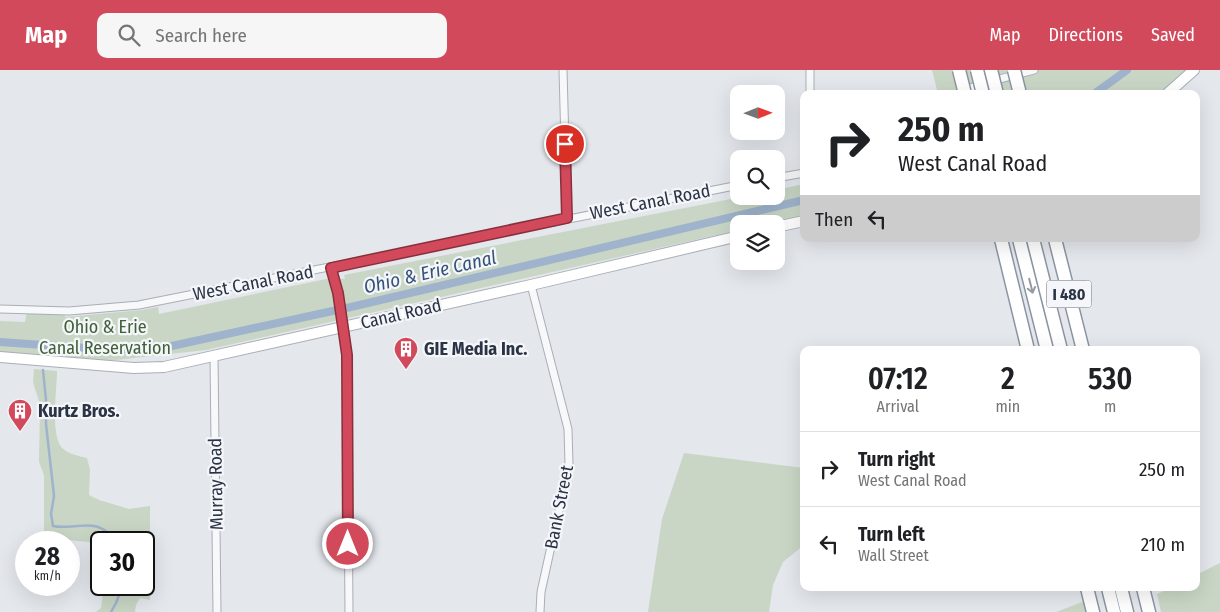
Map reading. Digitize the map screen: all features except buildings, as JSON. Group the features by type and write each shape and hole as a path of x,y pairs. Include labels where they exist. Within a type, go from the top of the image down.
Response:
{"highway":[{"path":"959,70 964,90"},
{"path":"977,70 982,90"},
{"path":"991,70 996,90"},
{"path":"1014,70 1019,90"},
{"path":"1002,242 1027,346"},
{"path":"1020,242 1046,346"},
{"path":"1034,242 1060,346"},
{"name":"I 480","path":"1056,242 1082,346"},
{"path":"1088,591 1093,612"},
{"path":"1109,591 1114,612"},
{"path":"1122,591 1127,612"},
{"path":"1144,591 1149,612"}],"main road":[{"path":"1172,90 1194,70"},
{"path":"785,225 800,221"},
{"name":"Canal Road","path":"0,357 134,368 164,367 214,357 344,321 531,285 730,238"}],"street":[{"path":"563,70 567,218"},
{"path":"810,70 810,90"},
{"path":"965,90 970,87 1034,70"},
{"path":"785,176 800,173"},
{"name":"West Canal Road","path":"0,309 77,311 139,306 567,218 730,187"},
{"path":"331,268 344,321 347,355 349,612"},
{"name":"Bank Street","path":"531,285 568,429 569,465 541,592 540,612"},
{"name":"Murray Road","path":"214,357 217,612"}],"green space":[{"path":"932,70 1194,70 1169,90 937,90"},
{"name":"Ohio & Erie Canal Reservation","path":"800,185 800,217 785,220 785,215 730,215 730,232 206,350 98,362 0,352 0,321 25,322 27,310 65,312 65,317 158,307 159,314 331,278 345,279 344,275 730,199 730,205 785,205 785,188"},
{"path":"34,369 57,371 55,422 58,442 67,452 87,458 90,470 89,495 129,509 150,506 150,531 90,531 90,542 80,541 80,531 44,531 44,475 39,462 40,405 33,382"},
{"path":"684,453 800,468 800,548 783,562 773,585 769,612 648,612 662,519"},
{"path":"1220,563 1220,612 1161,612 1157,594 1164,591 1200,591 1200,573"},
{"path":"103,596 150,596 150,600 140,598 135,612 96,612 101,608"},
{"path":"1090,599 1093,612 1056,612"}],"waterway":[{"name":"Ohio & Erie Canal","path":"1100,90 1127,70"},
{"name":"Ohio & Erie Canal","path":"0,342 101,349 158,349 351,307 800,201"},
{"path":"43,370 46,424 54,496 51,514 53,526 88,525 106,531"},
{"path":"111,612 119,596"}],"place":[{"name":"GIE Media Inc.","path":"406,370"},
{"name":"Kurtz Bros.","path":"20,432"}],"route":[{"path":"348,544 347,355 338,293 331,268 567,218 565,144"}]}
